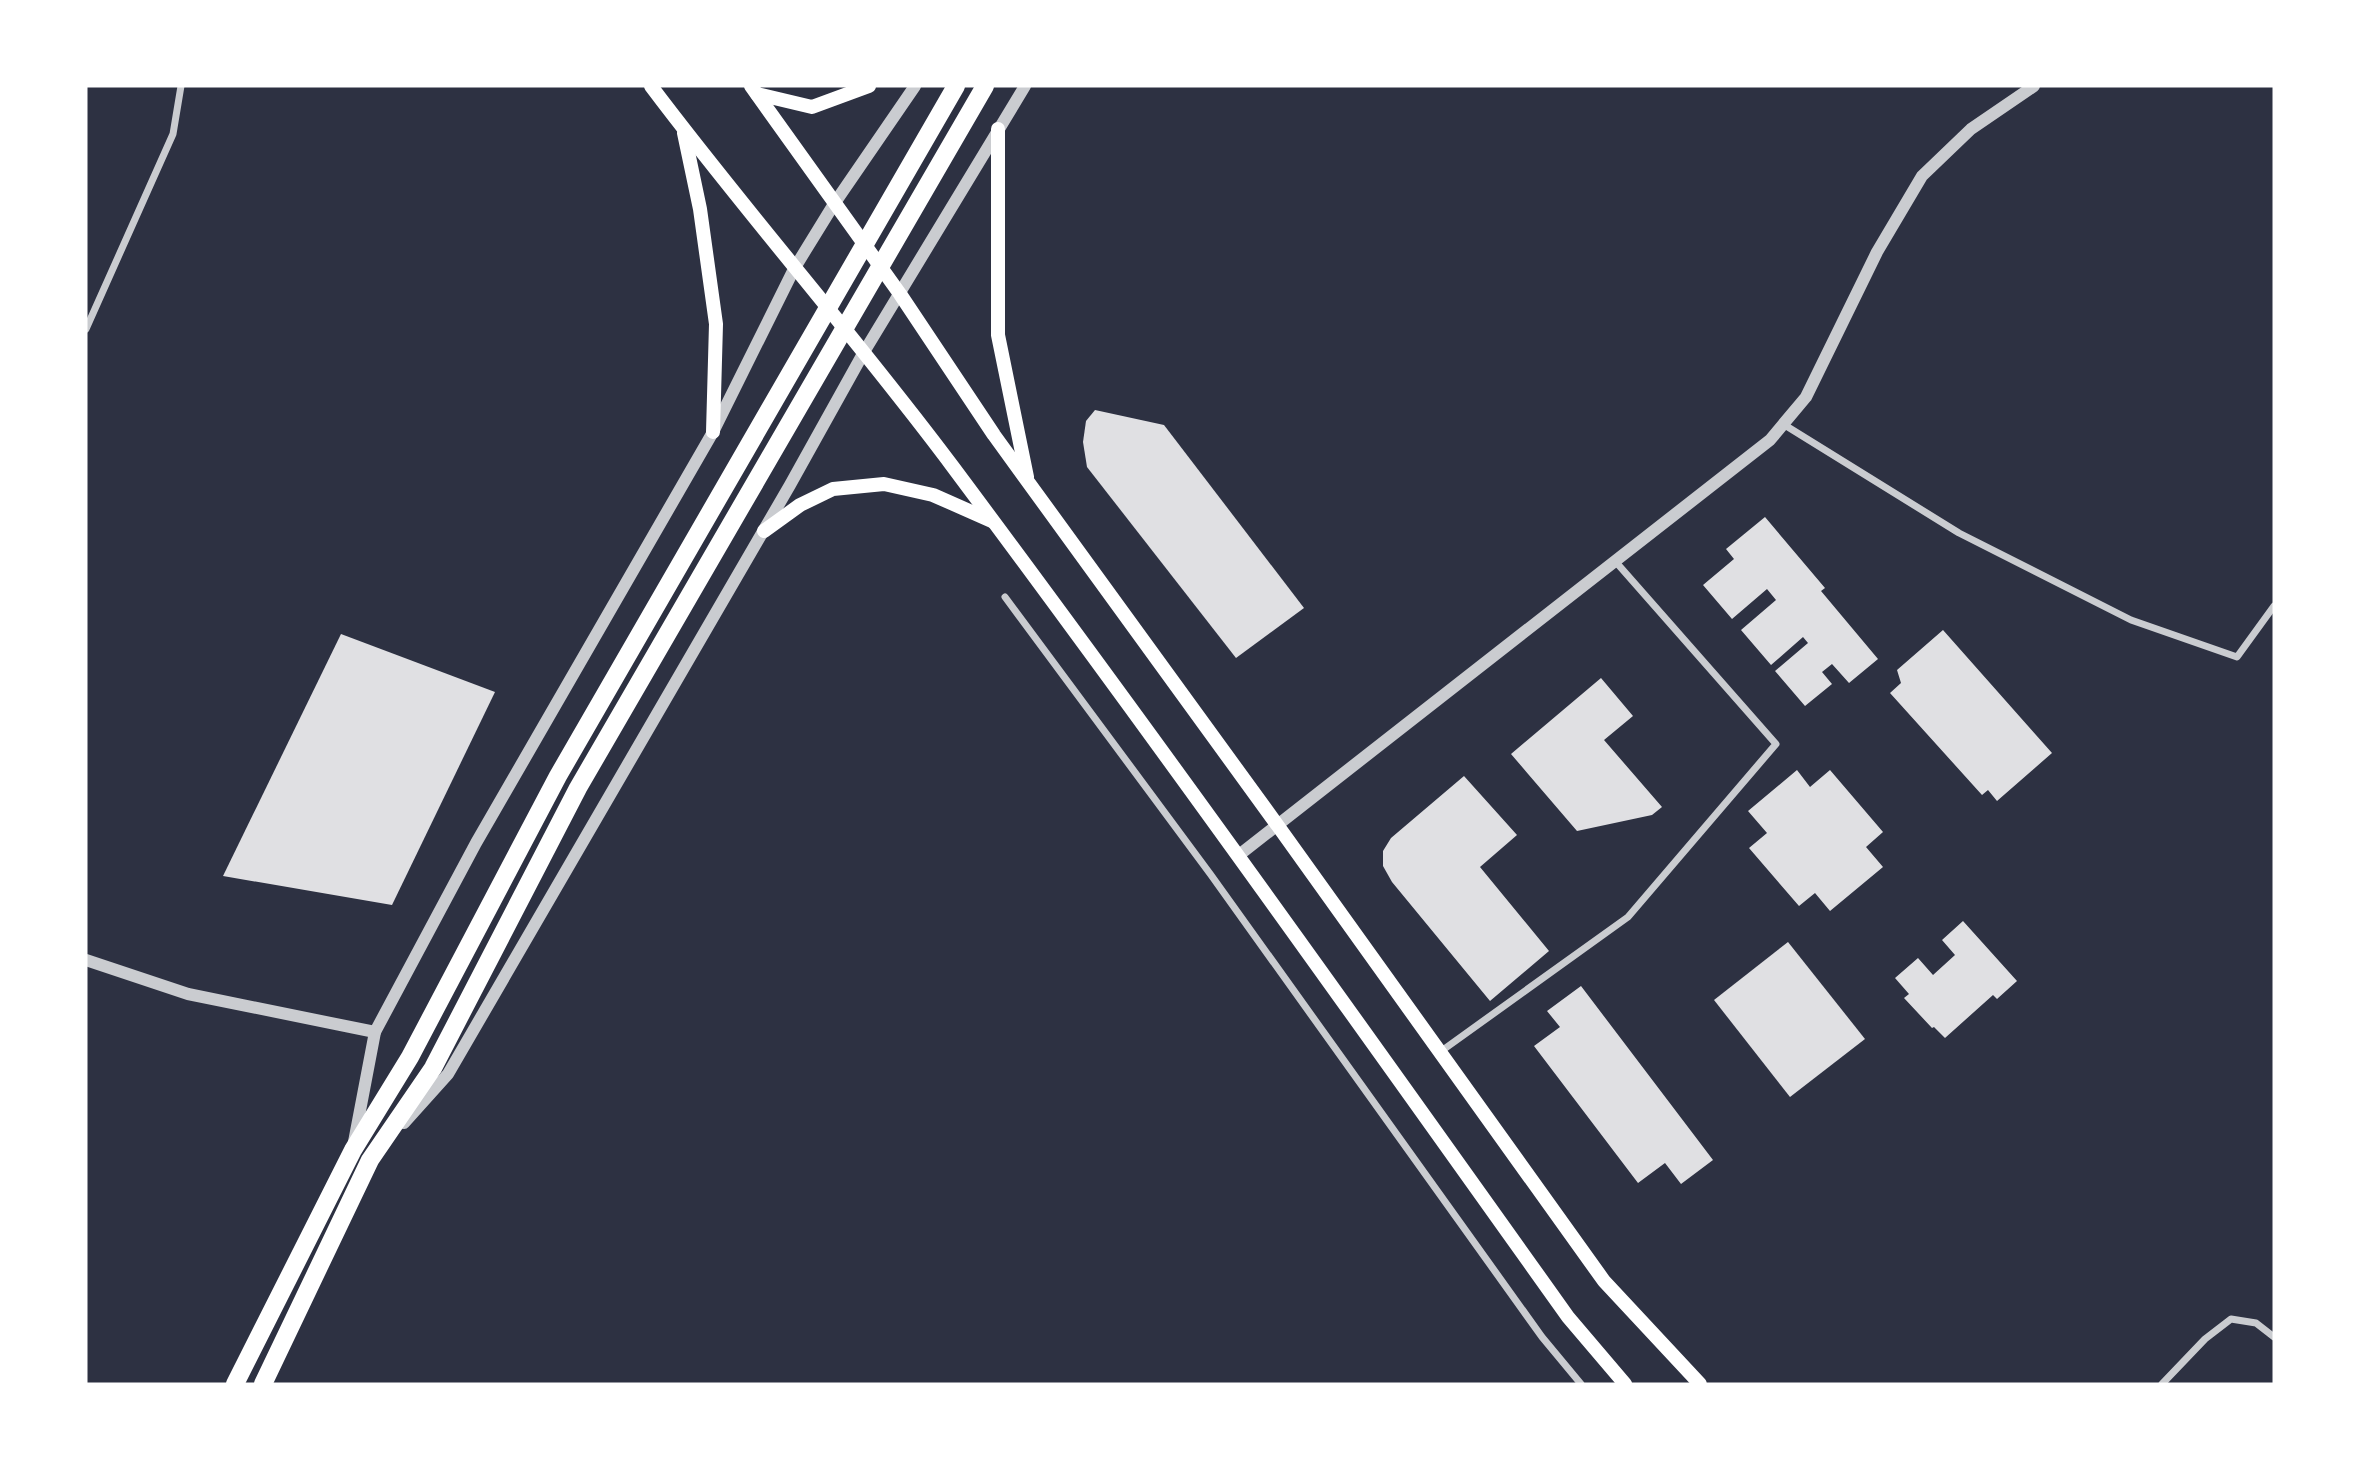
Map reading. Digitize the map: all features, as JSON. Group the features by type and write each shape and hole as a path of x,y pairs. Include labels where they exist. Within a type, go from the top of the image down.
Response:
{"main road":[{"path":"651,86 794,269 864,352 992,521 1238,855 1568,1317 1625,1384"},
{"path":"754,90 812,107 869,86"},
{"path":"235,1384 353,1150 410,1057 558,776 956,86"},
{"path":"263,1384 370,1160 433,1068 578,788 985,86"},
{"path":"754,90 900,294 1028,482 1604,1281 1700,1384"},
{"path":"683,128 700,209 716,324 713,432"},
{"path":"998,129 998,335 1028,482"},
{"path":"764,531 800,505 833,489 884,484 933,495 992,521"}],"street":[{"path":"86,329 173,134 181,86"},
{"path":"353,1150 375,1032 475,843 713,432 794,269 834,204 915,86"},
{"path":"370,1160 448,1074 764,531 864,352 1025,86"},
{"path":"1238,855 1770,440 1806,397 1877,252 1922,176 1971,129 2034,86"},
{"path":"1783,425 1959,533 2131,620 2237,657 2274,606"},
{"path":"1440,1052 1628,917 1776,744 1615,561"},
{"path":"1005,597 1211,875 1542,1337 1581,1384"},
{"path":"86,960 188,994 375,1032"},
{"path":"2162,1384 2205,1339 2231,1319 2256,1323 2274,1337"}],"building":[{"path":"1095,410 1164,425 1304,608 1236,658 1087,467 1083,442 1086,421"},
{"path":"1765,517 1825,588 1821,591 1878,659 1849,683 1832,664 1822,672 1832,684 1805,706 1775,671 1808,643 1803,637 1771,665 1741,630 1776,600 1767,589 1732,619 1703,585 1734,559 1726,549"},
{"path":"1943,630 2052,753 1997,801 1988,790 1982,795 1890,693 1901,683 1897,670"},
{"path":"341,634 495,692 392,905 223,876"},
{"path":"1601,678 1633,716 1604,740 1662,807 1652,815 1577,831 1511,754"},
{"path":"1797,770 1810,787 1830,770 1883,832 1866,847 1883,867 1830,911 1815,893 1799,906 1749,848 1767,833 1748,811"},
{"path":"1464,776 1517,835 1480,867 1549,951 1490,1001 1392,882 1383,866 1383,851 1391,838"},
{"path":"1963,921 2017,981 1997,999 1993,995 1945,1038 1904,998 1909,994 1895,978 1918,958 1933,975 1955,955 1942,940"},
{"path":"1788,942 1865,1039 1790,1097 1714,1000"},
{"path":"1581,986 1713,1160 1681,1184 1665,1163 1638,1183 1534,1046 1560,1027 1547,1011"}]}
